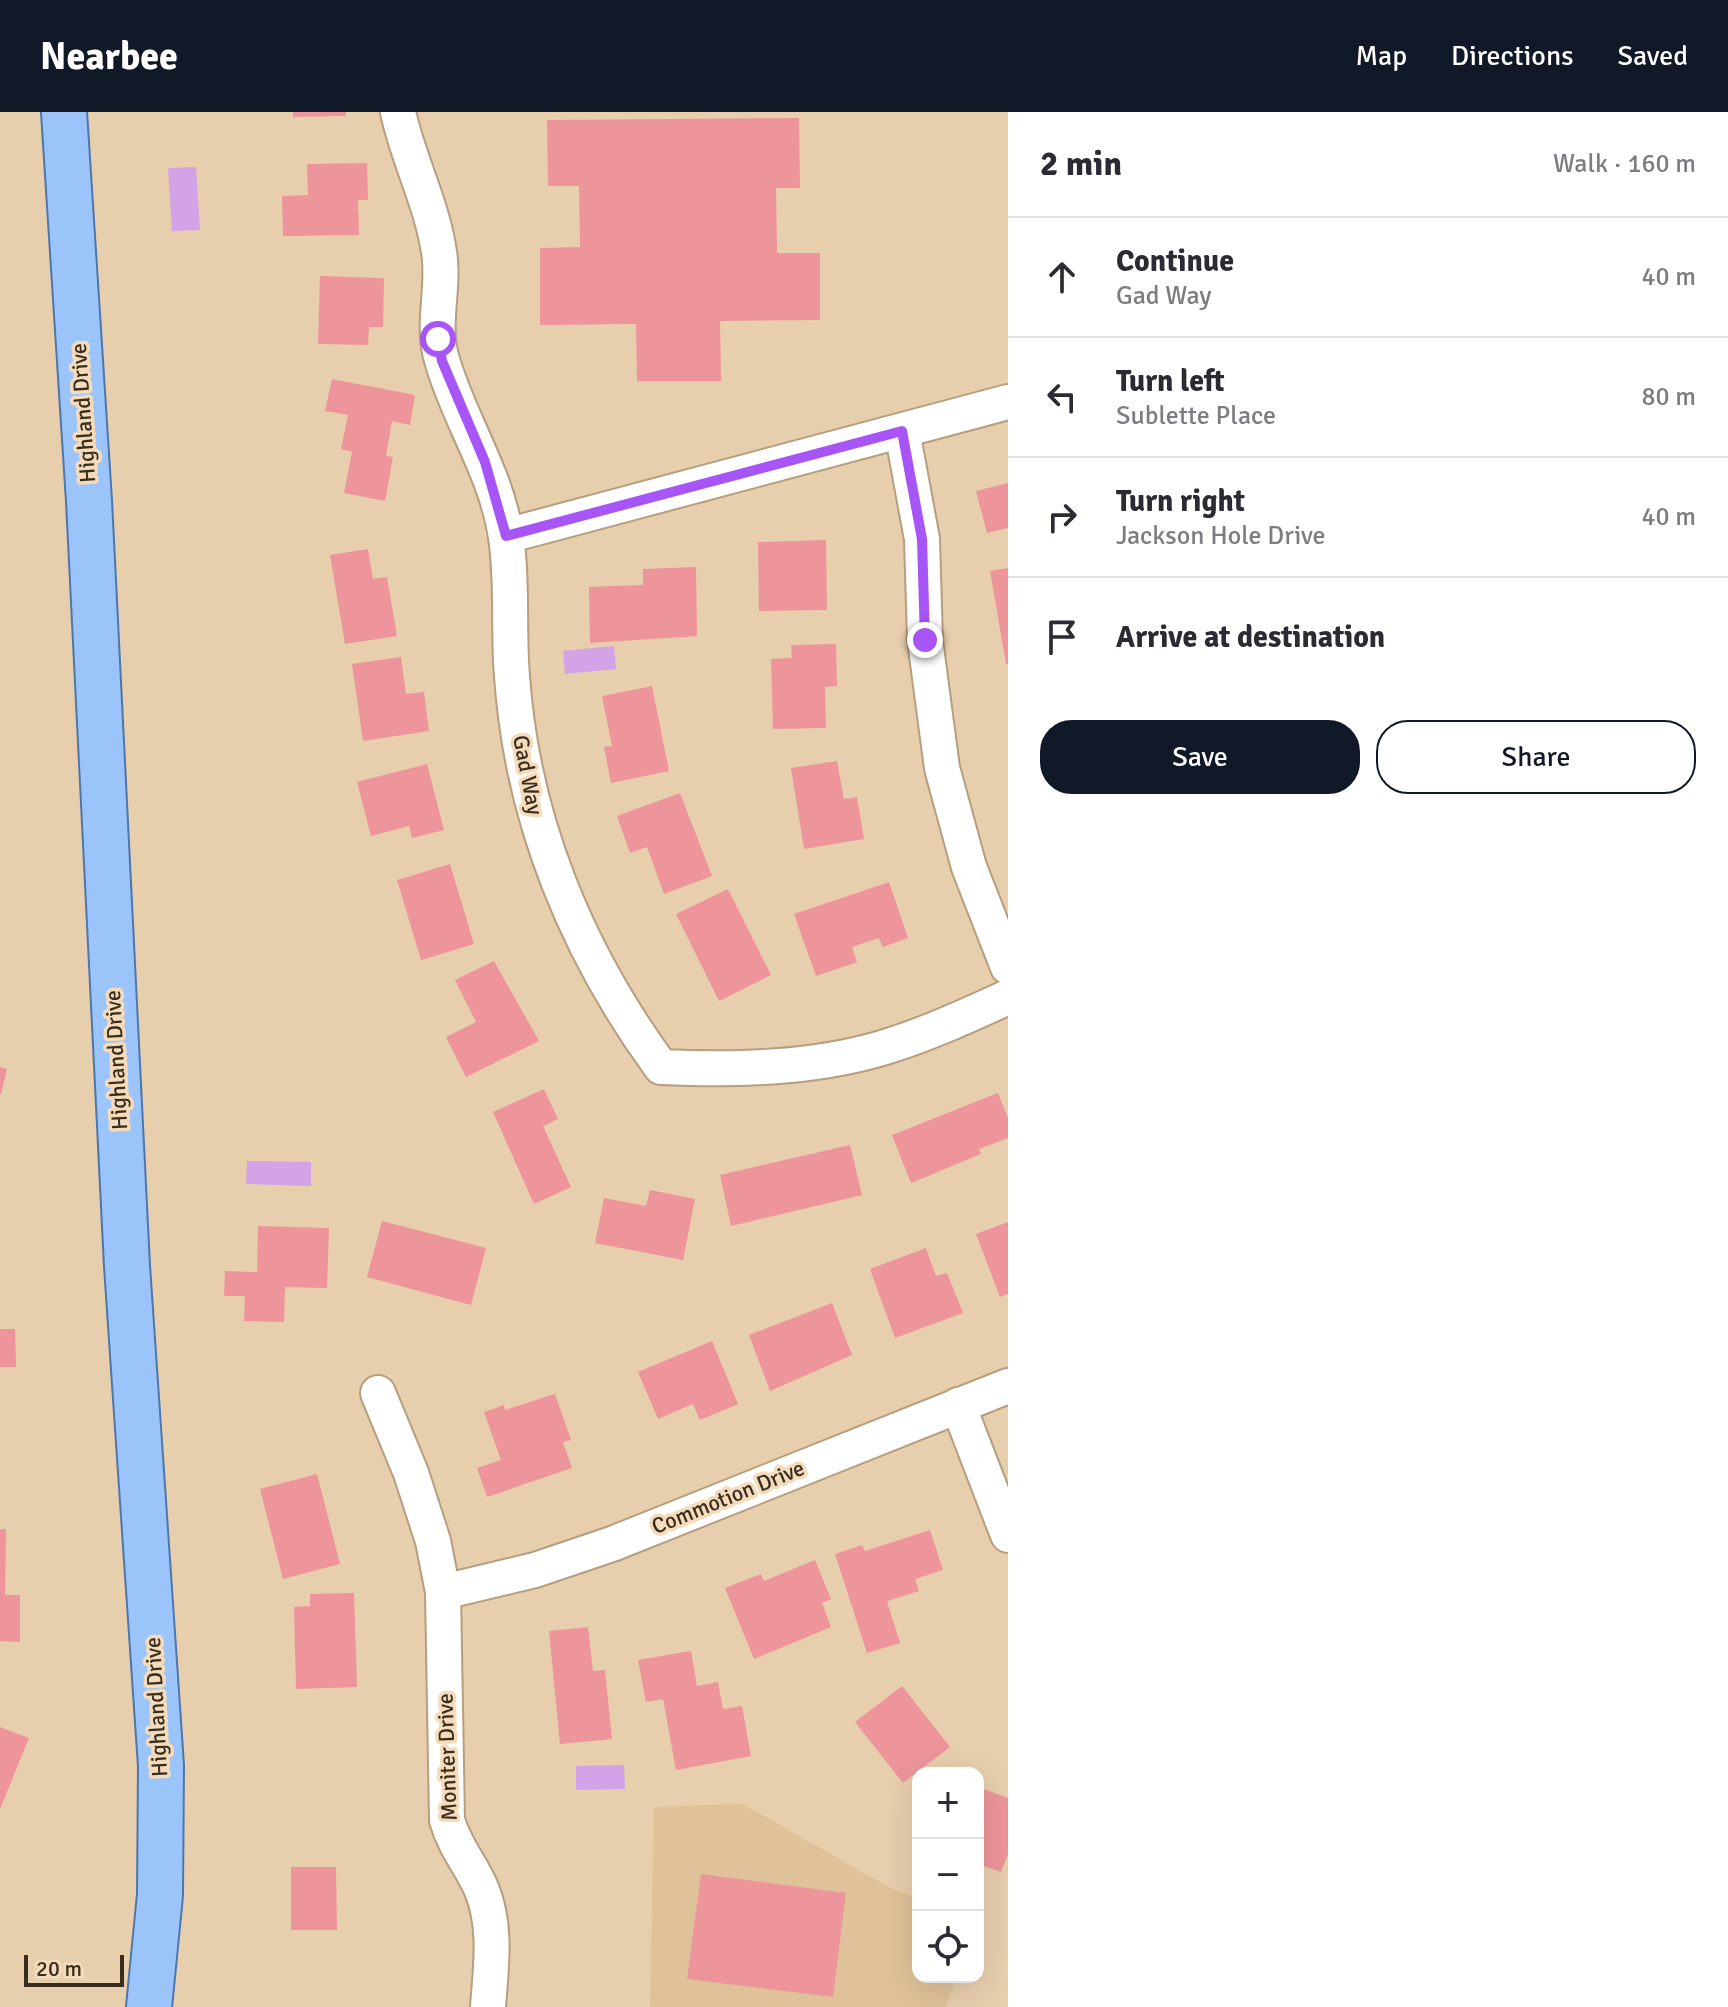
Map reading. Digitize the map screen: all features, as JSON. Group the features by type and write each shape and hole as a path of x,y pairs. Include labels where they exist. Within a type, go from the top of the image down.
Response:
{"main road":[{"name":"Highland Drive","path":"64,112 89,501 127,1266 161,1766 160,1895 149,2007"}],"street":[{"name":"Gad Way","path":"398,112 439,252 438,339 442,361 485,462 506,536 512,679 525,774 546,856 584,942 622,1014 661,1067 730,1070 802,1063 880,1049 1008,997"},
{"path":"506,536 1008,402"},
{"path":"902,431 922,539 925,640 942,768 969,867 1008,967"},
{"name":"Commotion Drive","path":"443,1592 535,1570 612,1544 1008,1386"},
{"name":"Moniter Drive","path":"378,1393 416,1486 433,1541 443,1592 447,1820 454,1845 479,1884 489,1910 492,1937 488,2007"},
{"path":"958,1405 1008,1535"}],"shaded area":[{"path":"196,167 200,230 172,231 168,168"},
{"path":"614,646 616,669 565,674 563,651"},
{"path":"247,1161 311,1162 311,1186 246,1184"},
{"path":"624,1765 625,1789 576,1790 576,1766"},
{"path":"743,1804 892,1889 912,1896 912,1983 954,1983 946,2007 650,2007 654,1807"}],"building":[{"path":"293,112 346,112 346,116 293,117"},
{"path":"799,118 800,188 776,188 777,253 820,253 820,320 720,321 721,381 637,381 636,324 540,325 540,248 580,247 579,186 548,186 547,120"},
{"path":"367,163 368,200 358,200 359,235 283,236 282,196 308,195 307,164"},
{"path":"320,276 384,278 383,327 369,327 368,345 318,344"},
{"path":"332,379 415,395 410,425 392,421 386,456 393,457 385,501 344,493 352,452 341,449 348,415 325,411"},
{"path":"1008,483 1008,528 987,533 976,491"},
{"path":"826,540 827,610 759,611 758,542"},
{"path":"368,549 373,579 387,577 397,636 345,644 330,555"},
{"path":"696,567 697,636 590,643 589,587 643,585 643,569"},
{"path":"1008,568 1008,664 1006,664 990,571"},
{"path":"836,644 837,686 825,687 826,728 773,729 771,659 792,658 791,645"},
{"path":"401,657 406,694 424,692 429,731 363,741 352,664"},
{"path":"652,686 669,771 611,783 604,747 612,746 602,696"},
{"path":"837,761 844,799 857,797 864,839 804,849 791,768"},
{"path":"427,764 444,830 412,838 409,826 371,836 357,782"},
{"path":"680,793 712,876 664,894 647,847 630,853 617,816"},
{"path":"450,864 474,944 421,960 397,880"},
{"path":"889,882 908,938 883,947 879,938 852,947 857,962 816,976 794,914"},
{"path":"728,889 771,975 719,1001 676,914"},
{"path":"494,961 539,1041 466,1077 446,1037 476,1022 455,980"},
{"path":"0,1067 7,1069 1,1094 0,1094"},
{"path":"544,1089 558,1119 543,1126 571,1187 534,1204 493,1112"},
{"path":"998,1093 1008,1118 1008,1138 979,1149 981,1154 911,1183 892,1135"},
{"path":"850,1145 862,1195 731,1226 720,1175"},
{"path":"650,1190 695,1199 683,1260 595,1243 604,1198 646,1206"},
{"path":"382,1221 486,1248 471,1305 367,1277"},
{"path":"1008,1222 1008,1294 1000,1297 976,1234"},
{"path":"258,1226 329,1228 327,1288 285,1287 284,1322 244,1321 245,1296 224,1296 225,1271 257,1272"},
{"path":"926,1248 936,1276 947,1273 963,1313 895,1338 870,1269"},
{"path":"832,1303 852,1355 770,1391 749,1335"},
{"path":"0,1329 15,1329 16,1367 0,1367"},
{"path":"712,1341 738,1404 700,1420 693,1404 658,1419 638,1372"},
{"path":"555,1394 571,1440 563,1442 572,1468 487,1497 477,1468 501,1460 484,1412 504,1405 505,1410"},
{"path":"317,1474 340,1564 283,1579 260,1489"},
{"path":"0,1529 6,1529 5,1595 20,1595 20,1642 0,1641"},
{"path":"930,1530 943,1570 915,1579 919,1591 887,1601 900,1643 867,1653 835,1554 862,1545 865,1551"},
{"path":"815,1560 831,1599 822,1603 831,1627 754,1659 725,1588 761,1574 764,1581"},
{"path":"354,1593 357,1687 296,1689 294,1607 310,1606 310,1594"},
{"path":"588,1627 593,1671 605,1670 612,1739 560,1744 549,1631"},
{"path":"691,1651 697,1686 718,1682 723,1709 742,1706 751,1756 676,1770 663,1699 646,1702 638,1660"},
{"path":"902,1686 950,1747 924,1767 912,1767 912,1776 903,1783 855,1722"},
{"path":"0,1727 29,1738 0,1809"},
{"path":"984,1789 1008,1798 1008,1854 1001,1872 984,1866"},
{"path":"291,1867 336,1867 337,1930 291,1930"},
{"path":"701,1874 846,1893 833,1997 687,1979"}],"route":[{"path":"438,339 442,361 485,462 506,536 902,431 922,539 925,640"}]}
